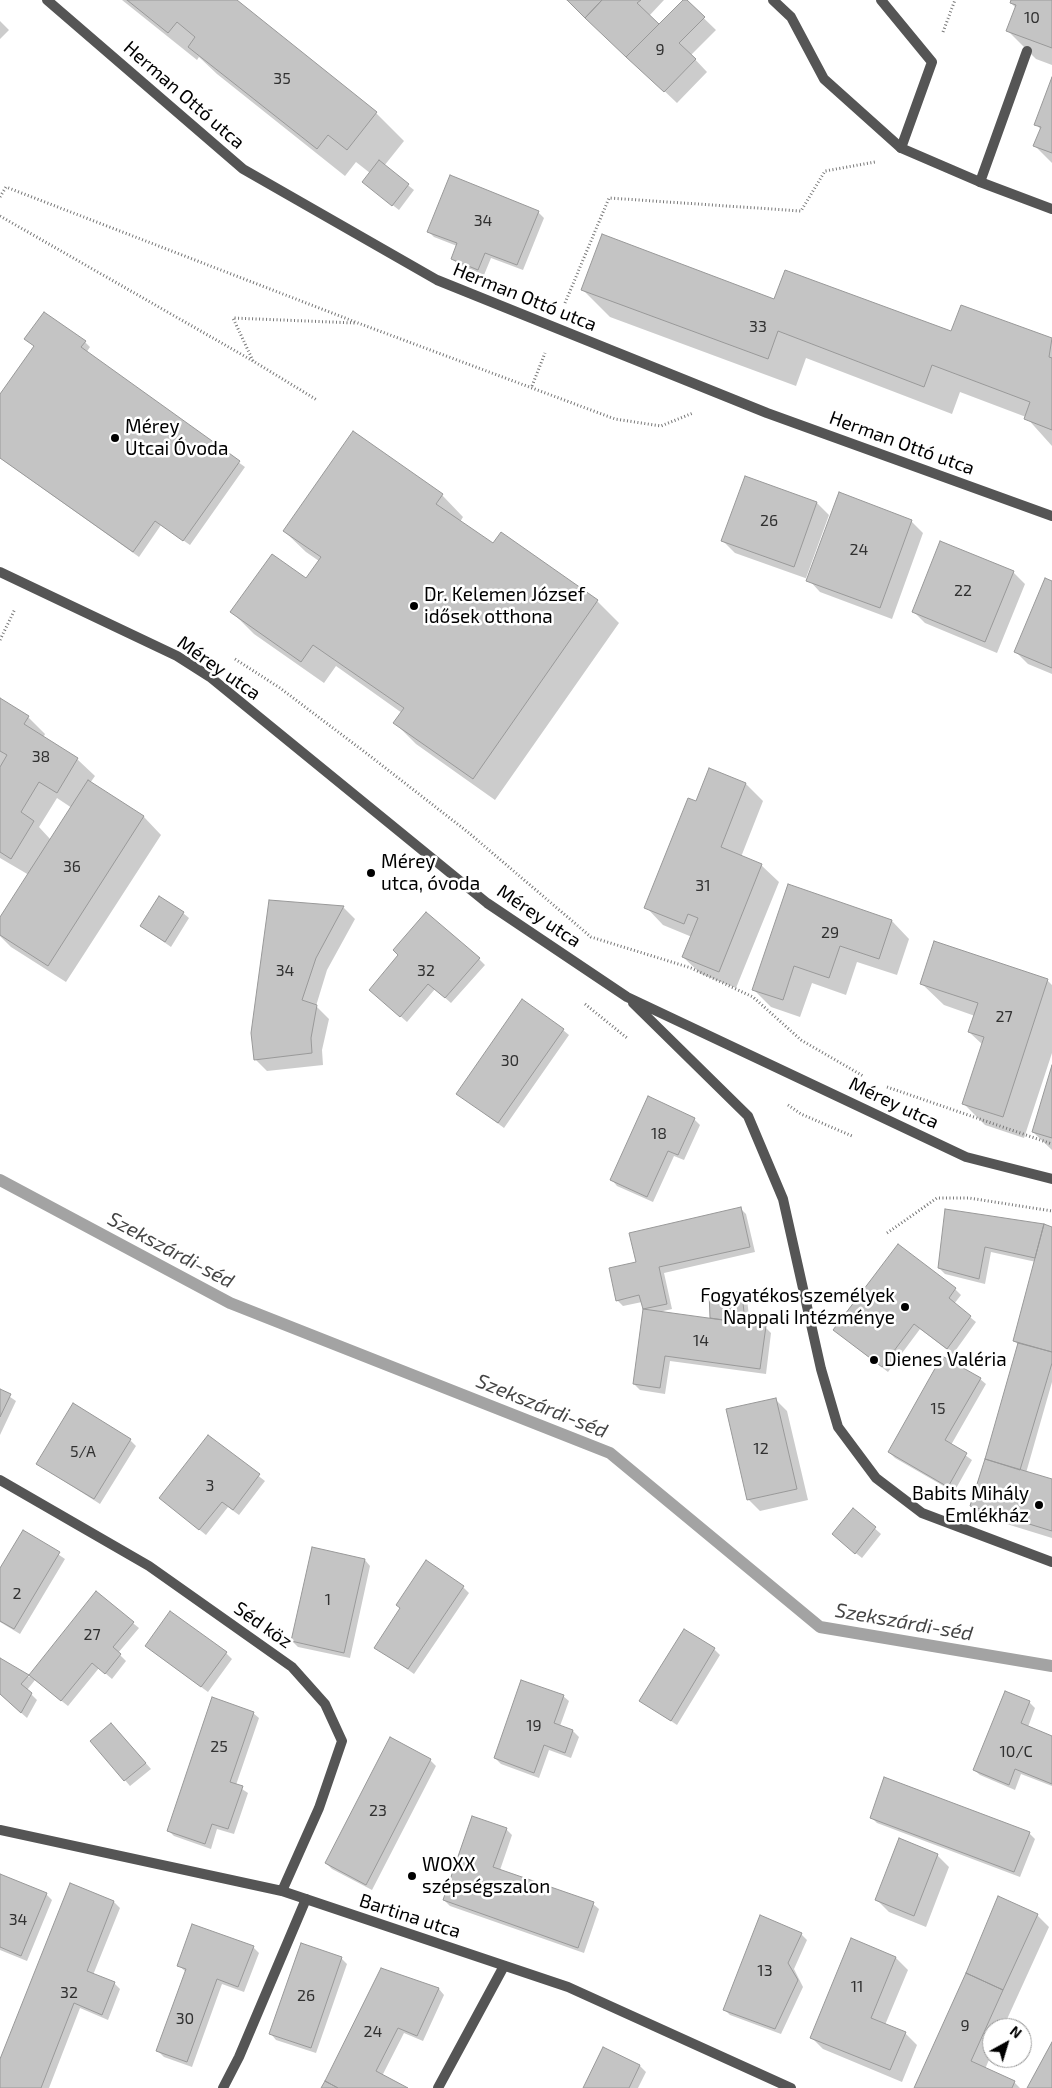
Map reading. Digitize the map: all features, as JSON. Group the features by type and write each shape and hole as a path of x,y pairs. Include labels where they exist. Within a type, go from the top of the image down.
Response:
{"street":[{"name":"Herman Ottó utca","path":"47,0 243,170 437,280 715,392 1052,516"},
{"path":"773,0 791,16 824,79 901,148 980,182 1052,208"},
{"path":"881,0 932,62 901,148"},
{"path":"980,182 1027,52"},
{"name":"Mérey utca","path":"0,572 176,656 210,678 487,903 627,997 966,1157 1052,1179"},
{"path":"627,997 748,1116 783,1199 821,1369 838,1427 876,1478 922,1513 1052,1562"},
{"name":"Séd köz","path":"0,1480 157,1572 292,1667 325,1704 342,1741 318,1808 282,1891"},
{"name":"Bartina utca","path":"0,1830 282,1891 568,1987 791,2088"},
{"path":"222,2088 239,2057 306,1899"},
{"path":"438,2088 504,1966"}],"path":[{"path":"532,386 608,198 801,211 825,171 891,159 901,148"},
{"path":"0,197 6,188 358,323 615,418 661,426 691,415 715,392"},
{"path":"0,216 253,361 317,400"},
{"path":"253,361 234,318 358,323"},
{"path":"0,640 19,602"},
{"path":"210,678 227,654 280,688 370,756 469,833 591,937 691,968 753,997 801,1040 868,1078"},
{"path":"584,1004 630,1041"},
{"path":"885,1086 1052,1144"},
{"path":"887,1233 937,1198 969,1198 1052,1211"}],"building":[{"path":"127,0 237,0 377,112 347,150 328,135 317,149 188,47 195,37 177,22 168,33"},
{"path":"567,0 602,0 585,18"},
{"path":"602,0 641,0 637,3 659,24 626,57 585,18"},
{"path":"683,0 687,0 705,17 679,43 696,59 664,92 626,57"},
{"path":"1011,0 1052,0 1052,48 1006,31 1016,5 1010,3"},
{"path":"1052,77 1052,153 1033,146 1041,127 1034,125"},
{"path":"379,160 409,184 392,206 362,182"},
{"path":"450,175 539,211 517,265 485,253 478,270 451,259 457,243 427,232"},
{"path":"602,234 774,299 785,270 951,331 961,305 1052,338 1049,357 1052,358 1052,430 1024,419 1030,402 932,365 924,387 778,331 768,359 581,290"},
{"path":"44,312 86,341 81,347 240,461 183,541 155,521 133,552 0,458 0,394 34,346 24,339"},
{"name":"Dr. Kelemen József idősek otthona","path":"353,431 443,494 436,504 493,543 501,532 598,600 473,779 393,723 404,708 313,645 301,662 230,612 272,554 306,578 321,557 283,531"},
{"path":"745,476 817,502 794,567 721,541"},
{"path":"839,492 912,520 880,608 806,581"},
{"path":"940,541 1014,571 985,642 912,612"},
{"path":"1045,578 1052,581 1052,668 1014,652"},
{"path":"0,698 29,716 24,724 78,758 57,793 39,782 21,812 34,821 11,859 0,852 0,767 7,755 0,751"},
{"path":"709,768 746,783 721,847 762,864 719,972 682,957 698,918 688,914 684,924 644,908 688,798 696,801"},
{"path":"88,780 144,816 48,966 0,935 0,917"},
{"path":"788,884 892,920 879,959 840,946 829,978 794,966 783,1000 752,990"},
{"path":"159,896 184,912 165,942 140,926"},
{"path":"269,900 344,906 316,958 302,1000 317,1005 311,1038 312,1053 254,1060 251,1033"},
{"path":"426,912 480,958 445,998 428,984 400,1017 369,990 398,955 393,950"},
{"path":"934,941 1048,979 1003,1117 962,1104 984,1037 968,1032 978,1003 920,984"},
{"path":"522,999 564,1029 498,1123 456,1094"},
{"path":"1052,1065 1052,1138 1032,1132"},
{"path":"648,1096 695,1118 678,1155 668,1151 647,1197 610,1180"},
{"path":"741,1207 750,1247 659,1267 667,1304 643,1309 639,1295 616,1301 609,1268 636,1262 629,1233"},
{"path":"945,1209 1044,1224 1035,1258 985,1247 979,1279 938,1268"},
{"path":"1044,1224 1052,1227 1052,1352 1013,1341"},
{"name":"Fogyatékos személyek Nappali Intézménye","path":"898,1244 956,1288 949,1298 971,1316 947,1349 914,1324 882,1367 833,1330"},
{"path":"709,1292 742,1292 745,1323 710,1318"},
{"path":"643,1309 766,1326 760,1369 665,1356 660,1388 633,1384"},
{"path":"1018,1343 1052,1352 1052,1363 1020,1470 985,1459"},
{"path":"942,1356 981,1378 945,1440 967,1453 948,1487 888,1452"},
{"path":"0,1389 11,1394 0,1417"},
{"path":"776,1398 797,1489 747,1500 726,1409"},
{"path":"73,1403 131,1439 94,1499 36,1464"},
{"path":"208,1435 260,1474 233,1510 222,1502 199,1530 159,1498"},
{"path":"985,1459 1052,1479 1052,1531 970,1506"},
{"path":"853,1508 876,1527 855,1554 832,1534"},
{"path":"23,1530 60,1552 14,1629 0,1621 0,1568"},
{"path":"312,1547 365,1559 344,1653 291,1641"},
{"path":"426,1560 464,1586 408,1669 374,1648 400,1608 396,1605"},
{"path":"96,1591 134,1622 113,1647 121,1654 105,1674 92,1663 61,1701 29,1675"},
{"path":"170,1611 227,1652 201,1687 145,1646"},
{"path":"684,1629 715,1648 671,1721 639,1701"},
{"path":"0,1658 29,1675 21,1684 32,1693 21,1713 0,1694"},
{"path":"521,1680 564,1695 554,1723 573,1730 565,1753 544,1745 534,1773 494,1758"},
{"path":"1005,1691 1030,1701 1021,1723 1052,1736 1052,1784 1015,1769 1009,1785 973,1770"},
{"path":"212,1697 254,1712 230,1782 243,1786 228,1829 212,1824 205,1844 167,1831"},
{"path":"111,1723 146,1763 124,1781 90,1741"},
{"path":"390,1737 431,1759 366,1885 325,1863"},
{"path":"884,1777 1030,1832 1014,1872 870,1818"},
{"path":"472,1816 507,1828 493,1867 594,1902 578,1948 443,1900"},
{"path":"899,1838 938,1854 914,1916 875,1900"},
{"path":"0,1874 47,1893 21,1956 0,1947"},
{"path":"70,1883 114,1901 87,1971 115,1982 102,2015 74,2003 41,2088 0,2088 0,2059"},
{"path":"998,1896 1038,1914 1003,1990 966,1973"},
{"path":"760,1915 802,1933 788,1963 798,1980 775,2029 723,2010"},
{"path":"192,1924 254,1946 238,1987 217,1979 187,2062 156,2051 186,1969 177,1966"},
{"path":"851,1938 896,1957 871,2018 906,2032 890,2070 810,2038"},
{"path":"301,1943 342,1957 311,2048 269,2034"},
{"path":"381,1968 439,1988 417,2036 398,2028 376,2071 408,2088 338,2088 325,2081"},
{"path":"966,1973 1003,1990 990,2018 982,2018 982,2037 971,2061 982,2066 982,2068 986,2068 1015,2081 1012,2088 914,2088"},
{"path":"1052,2042 1052,2088 1027,2088"},
{"path":"603,2047 640,2065 629,2088 583,2088"},
{"path":"325,2081 338,2088 321,2088"}],"waterway":[{"name":"Szekszárdi-séd","path":"0,1180 230,1303 610,1453 820,1627 1052,1666"}],"place":[{"name":"Mérey Utcai Óvoda","path":"115,438"},
{"name":"Dr. Kelemen József idősek otthona","path":"414,606"},
{"name":"Mérey utca, óvoda","path":"371,873"},
{"name":"Fogyatékos személyek Nappali Intézménye","path":"905,1307"},
{"name":"Dienes Valéria","path":"874,1360"},
{"name":"Babits Mihály Emlékház","path":"1039,1505"},
{"name":"WOXX szépségszalon","path":"412,1876"}]}
